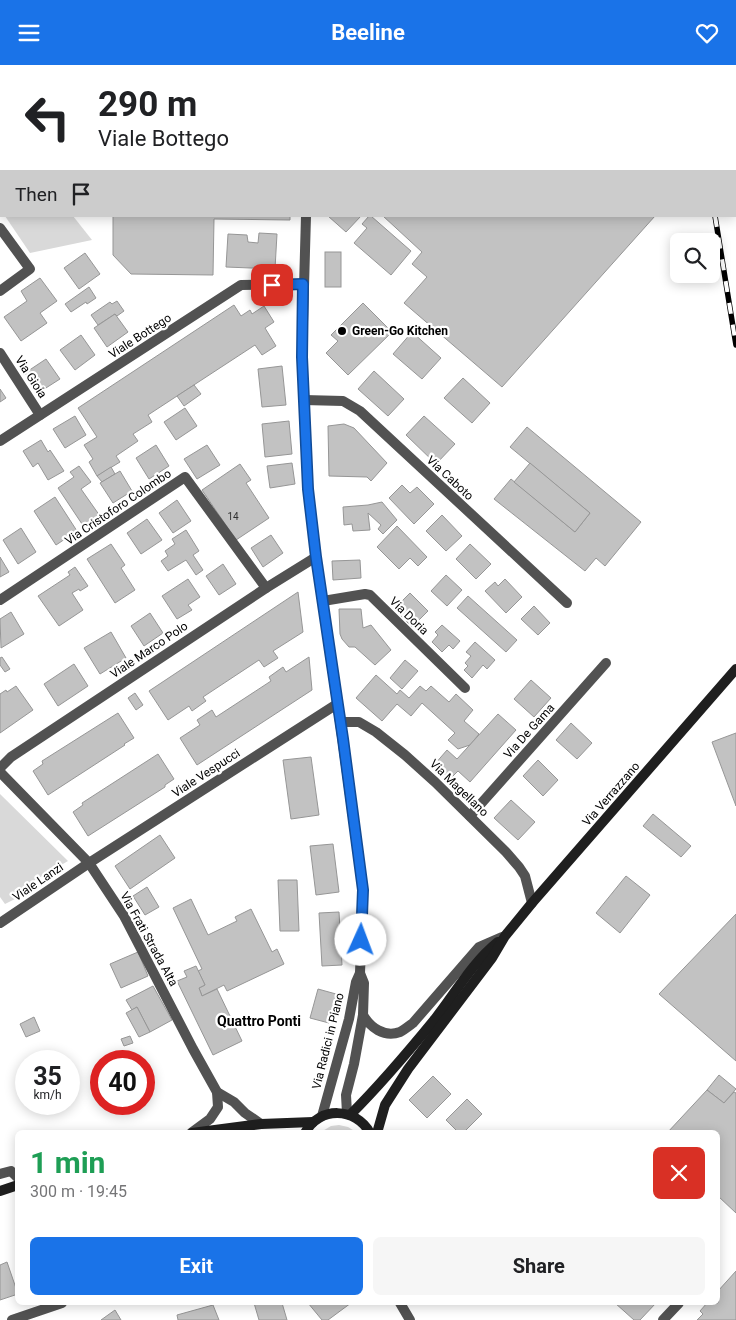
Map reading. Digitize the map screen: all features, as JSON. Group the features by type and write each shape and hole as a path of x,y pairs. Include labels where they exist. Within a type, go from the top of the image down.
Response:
{"main road":[{"name":"Via Verrazzano","path":"378,1130 385,1105 414,1062 492,958 505,936 736,669"},
{"name":"Via Verrazzano","path":"348,1114 372,1093 435,1019 484,953 505,936"},
{"path":"307,1130 322,1115 334,1113 348,1114 364,1123 368,1130"},
{"path":"214,1130 261,1124 313,1122"},
{"path":"0,1191 15,1186"}],"street":[{"name":"Via Radici in Piano","path":"306,217 302,357 308,489 363,890 360,973 356,982 349,1019 322,1115"},
{"path":"0,228 30,269 0,291"},
{"name":"Viale Bottego","path":"0,441 241,285 303,284"},
{"name":"Via Gioia","path":"0,353 40,415"},
{"name":"Via Caboto","path":"304,400 343,401 360,411 567,603"},
{"name":"Via Cristoforo Colombo","path":"0,600 185,477 266,588"},
{"name":"Viale Marco Polo","path":"0,768 11,757 316,557"},
{"name":"Via Doria","path":"323,601 365,594 370,595 465,688"},
{"name":"Via De Gama","path":"470,816 606,663"},
{"name":"Viale Vespucci","path":"89,863 337,704"},
{"name":"Via Magellano","path":"340,722 358,722 376,733 411,761 470,816 526,875 532,903"},
{"name":"Via Frati Strada Alta","path":"0,772 89,863 124,916 217,1092 234,1102 244,1113 261,1124"},
{"name":"Viale Lanzi","path":"0,923 89,863"},
{"name":"Via Verrazzano","path":"363,1015 376,1030 388,1033 399,1032 413,1023 479,947 505,936"},
{"name":"Via Radici in Piano","path":"348,1114 346,1095 363,1015 364,983 360,973"},
{"path":"195,1130 210,1119 218,1107 217,1092"},
{"path":"0,1174 11,1171 15,1175"},
{"path":"12,1320 56,1305"},
{"path":"401,1305 410,1320"},
{"path":"663,1320 677,1305"}],"shaded area":[{"path":"6,217 74,217 92,240 30,253"},
{"path":"0,794 68,861 15,892 17,898 5,904 0,897"},
{"path":"339,1125 353,1130 324,1130 331,1126"}],"building":[{"path":"113,217 290,217 290,220 214,219 213,275 131,274 113,255"},
{"path":"329,217 360,217 346,232"},
{"path":"368,217 372,217 411,251 391,275 354,243 367,228 362,224"},
{"path":"384,217 654,217 502,387 404,303 427,277 412,264 422,252"},
{"path":"259,233 277,234 275,269 226,267 228,234 247,235 248,242 258,243"},
{"path":"325,252 341,252 341,287 325,287"},
{"path":"85,253 100,274 79,289 64,268"},
{"path":"40,278 57,301 40,313 47,323 21,341 4,317 27,301 21,291"},
{"path":"89,287 96,298 71,312 65,304"},
{"path":"117,301 124,311 117,316 115,314 98,325 91,315 110,302 112,304"},
{"path":"363,303 392,332 348,375 326,353 338,341 331,335"},
{"path":"234,305 241,316 250,310 252,314 264,306 274,322 265,328 276,346 262,355 255,345 148,415 152,422 133,434 138,441 116,456 120,462 97,476 89,462 93,459 84,445 97,437 78,408"},
{"path":"115,314 128,332 107,347 94,328"},
{"path":"412,332 441,358 422,379 393,354"},
{"path":"81,335 95,355 75,370 60,350"},
{"path":"46,359 60,379 38,393 25,373"},
{"path":"282,366 286,405 262,407 258,369"},
{"path":"374,371 404,399 388,416 358,389"},
{"path":"463,378 490,403 472,423 444,398"},
{"path":"194,385 201,394 184,406 177,396"},
{"path":"0,389 6,398 0,402"},
{"path":"185,408 197,426 176,440 164,422"},
{"path":"75,416 86,435 65,448 53,429"},
{"path":"424,416 455,444 436,464 406,435"},
{"path":"289,421 292,454 265,457 262,424"},
{"path":"344,424 354,428 387,463 371,481 367,477 329,476 328,426"},
{"path":"527,427 641,522 605,566 596,558 585,571 494,499 511,479 575,532 590,513 510,447"},
{"path":"41,440 48,452 50,450 64,471 48,480 38,463 33,467 23,451"},
{"path":"156,445 169,466 149,479 136,458"},
{"path":"207,445 220,465 197,479 184,459"},
{"path":"292,463 295,484 270,488 267,466"},
{"path":"530,463 590,513 575,532 514,482"},
{"path":"240,464 251,480 246,483 269,518 236,540 202,490"},
{"path":"79,466 91,482 81,489 100,516 84,527 58,488 74,477 70,472"},
{"path":"111,467 115,474 102,482 97,476"},
{"path":"120,471 132,491 113,503 100,483"},
{"path":"402,485 410,493 417,487 434,504 414,524 389,498"},
{"path":"55,497 77,531 56,545 34,511"},
{"path":"177,500 191,521 173,533 159,513"},
{"path":"382,502 397,520 383,534 378,529 381,525 368,513 370,530 353,531 352,524 344,525 343,507"},
{"path":"442,515 462,536 446,551 426,531"},
{"path":"147,519 162,540 141,554 127,533"},
{"path":"397,526 427,557 418,566 410,558 399,569 377,547"},
{"path":"21,528 36,552 18,564 3,540"},
{"path":"186,530 199,551 193,555 203,570 196,575 186,560 168,571 161,561 168,556 165,551 175,544 172,539"},
{"path":"271,535 283,553 263,567 251,548"},
{"path":"111,544 125,565 121,568 135,590 115,603 87,559"},
{"path":"470,544 491,564 476,579 456,559"},
{"path":"0,557 9,572 0,577"},
{"path":"360,560 361,578 333,580 332,561"},
{"path":"223,564 236,584 219,595 206,576"},
{"path":"75,567 88,586 72,593 83,610 59,626 38,596 70,575 68,572"},
{"path":"446,575 462,590 447,606 431,591"},
{"path":"188,579 200,597 188,605 192,610 177,619 162,596"},
{"path":"505,579 522,597 506,613 485,591 495,582 498,586"},
{"path":"298,592 303,632 273,651 278,658 264,667 259,660 203,697 206,701 192,711 189,706 168,720 149,691"},
{"path":"410,593 428,611 412,627 394,609"},
{"path":"468,596 517,640 506,652 457,608"},
{"path":"534,606 550,623 538,635 521,619"},
{"path":"339,609 361,609 363,628 371,625 391,650 375,665 355,647 349,647 342,639"},
{"path":"11,612 24,634 1,648 0,619"},
{"path":"150,613 163,633 144,646 131,626"},
{"path":"442,625 460,641 453,649 449,645 442,652 432,642 438,635 435,632"},
{"path":"111,632 126,658 100,674 84,648"},
{"path":"475,642 495,660 487,669 483,665 472,678 464,670 468,666 465,663 471,656 466,652"},
{"path":"2,657 10,669 5,672 0,665 0,658"},
{"path":"309,657 312,690 197,765 180,738 200,725 197,720 212,710 216,717 271,681 269,677 283,667 286,672"},
{"path":"405,660 418,671 402,689 390,678"},
{"path":"74,664 88,686 58,706 44,684"},
{"path":"376,675 397,694 400,690 409,698 420,686 426,691 431,686 449,702 456,694 473,710 464,721 479,734 470,745 458,749 448,740 455,733 422,703 411,716 397,704 382,721 356,698"},
{"path":"531,680 551,698 534,717 514,699"},
{"path":"16,686 33,710 0,733 0,694"},
{"path":"135,693 143,705 136,710 128,698"},
{"path":"118,713 134,738 48,795 33,771 43,764 42,761"},
{"path":"498,714 516,730 470,782 458,771 450,779 434,765 447,750 457,759"},
{"path":"571,723 592,743 577,759 556,740"},
{"path":"736,733 736,806 712,742"},
{"path":"158,754 174,779 165,787 88,836 73,812 83,805 82,803"},
{"path":"311,757 319,815 291,819 283,760"},
{"path":"538,760 558,780 543,796 523,776"},
{"path":"511,800 535,822 518,840 494,818"},
{"path":"653,814 691,846 681,857 643,826"},
{"path":"160,835 175,858 130,889 115,866"},
{"path":"333,844 339,892 316,895 310,846"},
{"path":"626,876 650,895 620,933 596,913"},
{"path":"278,880 297,880 299,931 280,931"},
{"path":"147,887 159,907 145,915 133,896"},
{"path":"191,899 208,935 237,921 235,917 251,909 272,952 277,949 284,964 227,991 224,985 202,996 199,988 205,985 198,971 202,969 173,908"},
{"path":"339,912 342,965 322,966 319,913"},
{"path":"736,914 736,1061 659,994"},
{"path":"138,952 148,976 121,988 110,964"},
{"path":"196,966 205,985 199,988 202,996 217,989 242,1041 213,1055 177,981 187,977 184,971"},
{"path":"153,986 172,1020 150,1032 137,1007 132,1010 126,1000"},
{"path":"318,989 336,994 329,1023 310,1018"},
{"path":"137,1007 150,1032 139,1037 126,1013"},
{"path":"34,1017 40,1031 26,1037 20,1024"},
{"path":"130,1036 133,1043 124,1046 121,1039"},
{"path":"719,1075 736,1089 724,1103 707,1090"},
{"path":"433,1076 451,1094 427,1118 409,1100"},
{"path":"707,1090 724,1103 734,1092 736,1093 736,1213 720,1198 720,1130 670,1130"},
{"path":"467,1099 482,1114 466,1130 456,1130 446,1120"},
{"path":"7,1262 15,1285 15,1295 0,1300 0,1265"},
{"path":"736,1271 736,1320 697,1320 703,1314 700,1311 705,1305 720,1305 720,1289"},
{"path":"213,1305 219,1320 178,1320 177,1315"},
{"path":"255,1305 283,1305 287,1320 259,1320"},
{"path":"310,1305 348,1305 328,1320 322,1320"},
{"path":"617,1305 654,1305 640,1320 634,1320"},
{"path":"115,1310 121,1320 101,1320"}],"railway":[{"path":"715,217 736,345"}],"place":[{"name":"Green-Go Kitchen","path":"342,331"}],"district":[{"name":"Quattro Ponti","path":"259,1021"}],"route":[{"path":"272,285 303,284 302,357 308,489 363,890 361,940"}]}
